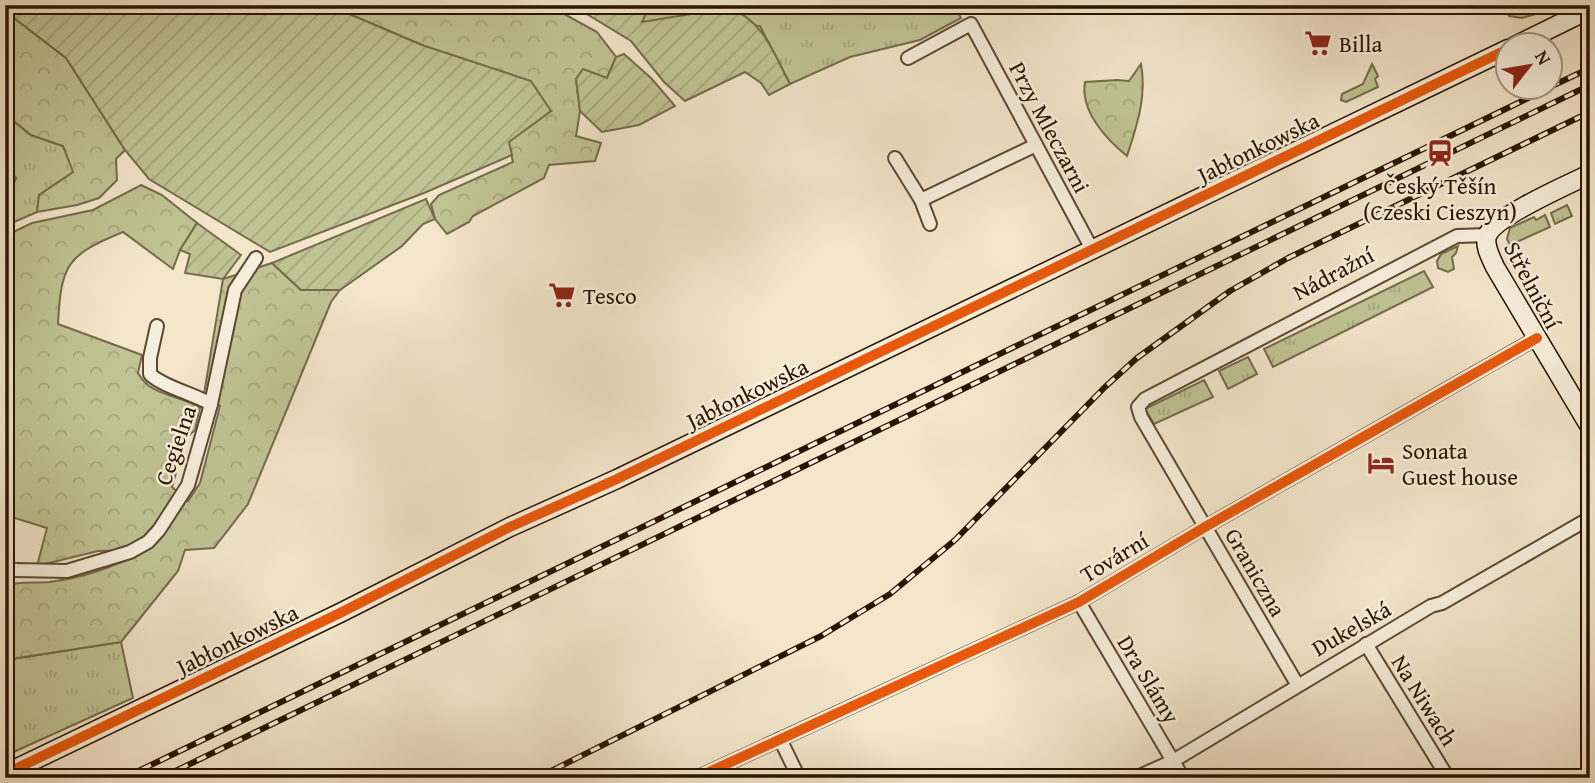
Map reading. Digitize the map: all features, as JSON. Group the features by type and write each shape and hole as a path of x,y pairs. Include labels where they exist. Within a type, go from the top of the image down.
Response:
{"main road":[{"path":"1543,32 1590,9"},
{"name":"Jabłonkowska","path":"5,774 340,613 510,527 617,479 1093,251 1494,55"},
{"path":"1488,235 1515,212 1590,174"},
{"name":"Střelniční","path":"1488,235 1487,247 1492,261 1590,427"}],"street":[{"name":"Przy Mleczarni","path":"908,58 971,23 1093,251"},
{"path":"921,200 1036,145"},
{"path":"895,158 921,200 930,225"},
{"name":"Nádražní","path":"1138,407 1145,400 1457,236 1488,235"},
{"name":"Cegielna","path":"5,568 67,572 131,552 148,542 169,518 188,485 211,404 235,290 256,258"},
{"path":"158,326 150,358 150,373 156,380 195,394 211,404"},
{"name":"Tovární","path":"696,778 1079,602 1537,338"},
{"name":"Graniczna","path":"1138,407 1141,417 1297,684"},
{"name":"Dukelská","path":"1135,778 1173,761 1297,684 1590,517"},
{"name":"Dra Slámy","path":"1079,602 1183,778"},
{"name":"Na Niwach","path":"1366,644 1448,778"},
{"path":"780,739 799,778"}],"green space":[{"path":"13,5 328,5 422,45 531,81 551,111 509,142 512,155 424,193 270,252 149,179 125,150 66,58 14,18"},
{"path":"328,5 548,5 597,32 616,57 607,78 576,79 580,111 576,136 601,143 595,161 549,165 544,178 473,216 469,222 447,234 435,219 431,204 439,195 513,162 508,142 551,111 422,45"},
{"path":"572,5 650,5 642,22 728,8 740,13 759,29 790,84 769,95 761,83 745,72 685,101 664,82 631,41"},
{"path":"650,5 954,5 961,18 920,40 850,57 790,84 760,26 641,22"},
{"path":"1503,5 1566,5 1522,18 1509,16"},
{"path":"5,11 66,58 125,150 116,159 117,180 99,198 37,212 39,195 73,172 63,146 31,135 5,114"},
{"path":"624,54 651,78 675,106 639,125 602,132 580,111 576,79 583,69 607,78 616,57"},
{"path":"1141,64 1142,99 1127,156 1096,124 1086,103 1085,82 1129,81"},
{"path":"1372,64 1378,76 1375,79 1378,87 1346,102 1341,100 1342,94 1363,84"},
{"path":"5,114 31,135 63,146 74,172 39,195 37,212 5,226 5,193 10,193 16,178 5,165"},
{"path":"5,165 16,178 10,193 5,193"},
{"path":"141,185 162,195 197,223 180,250 173,269 123,232 104,240 79,255 71,264 62,288 58,324 142,355 138,373 150,387 200,408 195,430 186,438 172,487 188,501 200,483 220,406 204,394 223,279 272,263 301,290 340,290 331,302 248,504 214,548 185,550 178,571 121,642 5,660 5,585 75,578 112,566 147,550 98,551 37,566 47,528 5,515 5,236 32,223 93,210"},
{"path":"426,199 435,219 423,224 402,246 340,290 301,290 272,263"},
{"path":"1567,205 1572,216 1555,224 1551,213"},
{"path":"1545,215 1550,227 1510,245 1507,239 1510,228"},
{"path":"197,223 241,255 223,279 185,273 190,254 180,250"},
{"path":"1458,246 1452,257 1454,269 1448,272 1438,268 1437,261 1441,254"},
{"path":"1424,271 1433,287 1273,367 1264,349"},
{"path":"1248,357 1257,374 1228,389 1219,371"},
{"path":"1204,380 1213,397 1154,424 1145,409"},
{"path":"121,642 133,698 5,756 5,660"}],"railway":[{"path":"1564,80 1590,68"},
{"path":"161,778 1590,85"},
{"path":"124,778 1520,102"},
{"path":"537,778 821,636 890,594 955,540 1105,387 1137,358 1230,291 1288,258 1590,112"}],"cycle path":[{"path":"5,774 340,613 510,527 617,479 1494,56"},
{"path":"696,778 1079,602 1537,338"}],"place":[{"name":"Billa","path":"1318,43"},
{"name":"Český Těšín (Czeski Cieszyn)","path":"1440,153"},
{"name":"Tesco","path":"562,295"},
{"name":"Sonata Guest house","path":"1381,463"}]}
